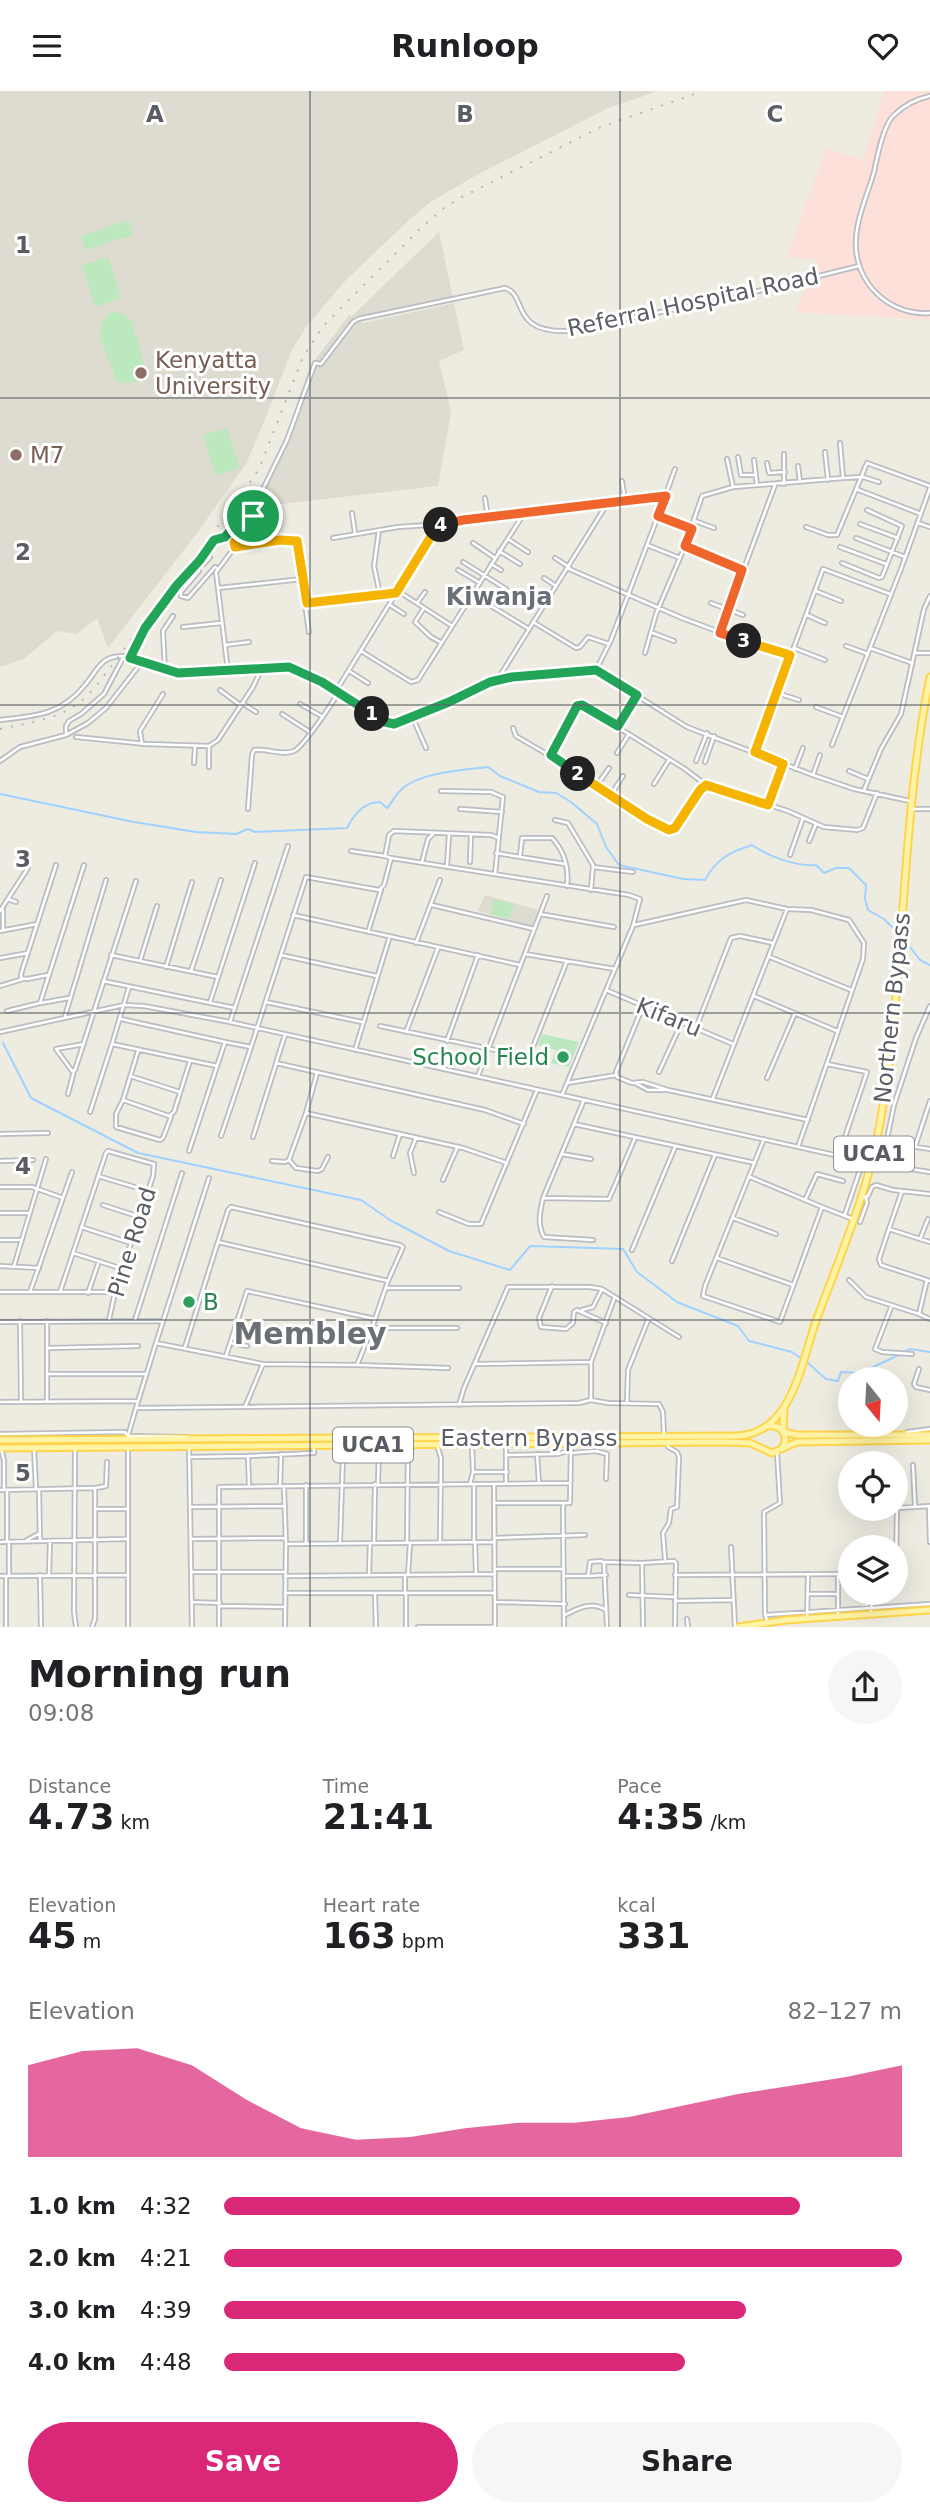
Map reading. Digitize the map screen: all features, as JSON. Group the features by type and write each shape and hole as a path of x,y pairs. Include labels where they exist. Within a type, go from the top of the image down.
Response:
{"main road":[{"name":"Northern Bypass","path":"785,1407 853,1219 864,1198 871,1163 888,1073 920,738 930,677"},
{"name":"UCA1","path":"765,1428 785,1407"},
{"name":"UCA1","path":"783,1431 785,1407"},
{"name":"Eastern Bypass","path":"188,1443 275,1446 538,1443 571,1449 608,1443 743,1436 776,1426 797,1435 905,1435 930,1432"},
{"path":"761,1447 759,1436 765,1428"},
{"path":"783,1431 786,1440 783,1447"},
{"name":"Eastern Bypass","path":"0,1440 82,1436 128,1437 148,1443"},
{"name":"Eastern Bypass","path":"0,1448 128,1447 148,1443 666,1439 680,1442 746,1443 769,1452 777,1452"},
{"path":"777,1452 783,1447 802,1442 930,1440"},
{"path":"737,1627 807,1615 930,1610"}],"street":[{"path":"930,96 913,101 891,117 856,235 859,266 873,290 888,303 912,312 930,313"},
{"name":"Referral Hospital Road","path":"247,510 274,468 287,440 315,363 321,364 358,319 505,288 512,292 530,323 547,331 568,331 734,297 859,266"},
{"path":"840,443 843,478"},
{"path":"825,452 828,479"},
{"path":"784,454 785,484"},
{"path":"738,457 746,486"},
{"path":"727,459 733,487"},
{"path":"754,460 757,485"},
{"path":"767,463 767,472 785,472"},
{"path":"806,527 835,536 866,464 869,463 930,487 906,558 832,745"},
{"path":"799,466 800,482"},
{"path":"596,670 629,594 675,469"},
{"path":"741,475 755,475"},
{"path":"645,653 704,494 733,487 828,479 860,477 878,482"},
{"path":"622,481 625,501"},
{"path":"720,633 775,485"},
{"path":"856,489 921,514"},
{"path":"333,538 355,533 666,496"},
{"path":"485,498 488,518"},
{"path":"498,679 607,504"},
{"path":"130,658 152,618 187,572 206,553 214,540 225,537 247,510 253,516 234,543 235,547 218,568 228,671"},
{"path":"842,563 879,578 882,576 901,525 867,510"},
{"path":"352,513 355,533"},
{"path":"361,651 415,683 523,515"},
{"path":"658,516 692,529"},
{"path":"695,521 714,528"},
{"path":"918,523 930,527"},
{"path":"248,810 254,750 294,751 323,717 433,533 443,524"},
{"path":"860,524 898,538"},
{"path":"379,530 374,566 380,595"},
{"path":"856,538 906,558"},
{"path":"508,539 528,552"},
{"path":"235,547 280,540 297,541 309,632"},
{"path":"473,543 495,558"},
{"path":"646,544 680,558"},
{"path":"685,546 742,570"},
{"path":"840,547 887,564"},
{"path":"499,551 520,564"},
{"path":"204,564 209,557 206,553"},
{"path":"555,558 568,567 720,633 790,655"},
{"path":"463,562 506,589"},
{"path":"491,564 501,570"},
{"path":"199,571 181,592 181,596 188,598 214,567 218,568"},
{"path":"755,752 823,569 890,594"},
{"path":"458,570 480,583"},
{"path":"544,578 556,586"},
{"path":"218,588 302,579"},
{"path":"816,591 841,601"},
{"path":"305,603 397,592 452,626"},
{"path":"417,603 425,592"},
{"path":"527,594 544,605"},
{"path":"473,595 529,629"},
{"path":"864,790 886,741 899,721 924,609 930,596"},
{"path":"711,603 743,615"},
{"path":"390,605 404,614"},
{"path":"424,608 415,622 442,643"},
{"path":"807,615 825,623"},
{"path":"165,671 163,631 173,616"},
{"path":"533,622 576,648 588,638 609,644"},
{"path":"183,627 223,623"},
{"path":"653,633 674,641"},
{"path":"225,645 249,642"},
{"path":"846,646 868,654"},
{"path":"794,648 825,660"},
{"path":"870,648 912,663"},
{"path":"915,653 930,653"},
{"path":"66,735 66,726 104,694 124,656"},
{"path":"0,720 58,710 84,687 104,662 109,658 124,656 178,673 289,667 304,672 388,723 398,722 449,702 498,679 596,670 687,727 854,789 930,809"},
{"path":"0,761 20,747 66,735 78,729 106,708 142,662"},
{"path":"76,737 142,744 209,746 218,740 262,668"},
{"path":"349,671 369,683"},
{"path":"220,690 256,712"},
{"path":"777,693 799,701"},
{"path":"142,744 139,731 163,694"},
{"path":"618,726 637,695"},
{"path":"300,703 323,717"},
{"path":"552,757 553,748 578,705 582,705 706,785 816,824 839,829 860,829 868,820 877,793"},
{"path":"816,707 843,717"},
{"path":"282,715 310,732"},
{"path":"412,716 426,748"},
{"path":"75,718 78,729"},
{"path":"513,728 516,736 647,819 672,830 706,785"},
{"path":"696,761 707,733"},
{"path":"617,753 629,734"},
{"path":"705,762 715,736"},
{"path":"209,746 209,767"},
{"path":"194,763 195,747"},
{"path":"795,769 803,748"},
{"path":"813,775 820,755"},
{"path":"654,783 669,759"},
{"path":"768,805 783,764"},
{"path":"596,787 609,768"},
{"path":"849,771 867,779"},
{"path":"611,795 623,776"},
{"path":"441,791 497,793 503,797 495,874"},
{"path":"460,809 502,813"},
{"path":"790,855 803,818"},
{"path":"555,820 568,823 593,867 591,890"},
{"path":"808,841 816,824"},
{"path":"385,856 392,832 491,835 499,838"},
{"path":"422,862 428,839 434,834"},
{"path":"447,866 449,834"},
{"path":"470,862 471,835"},
{"path":"520,856 522,838 550,838 558,845 566,864 566,886"},
{"path":"230,1023 288,846"},
{"path":"351,851 640,899 633,926 562,1095"},
{"path":"496,853 566,864"},
{"path":"368,932 391,858"},
{"path":"210,1002 255,863"},
{"path":"23,979 21,969 56,865"},
{"path":"40,1003 84,865"},
{"path":"593,867 633,872"},
{"path":"0,911 28,868"},
{"path":"221,1136 307,876 380,890"},
{"path":"65,1016 106,880"},
{"path":"191,971 221,880"},
{"path":"415,943 440,880"},
{"path":"68,1094 136,881"},
{"path":"166,967 192,882"},
{"path":"478,1077 547,896"},
{"path":"8,899 16,902"},
{"path":"633,926 743,900 787,909 811,910 851,923 865,948 798,1147"},
{"path":"432,905 534,929"},
{"path":"3,906 1,931 37,924"},
{"path":"140,961 157,906"},
{"path":"713,1098 787,909"},
{"path":"540,914 614,927"},
{"path":"293,915 520,965"},
{"path":"696,1028 731,938 740,936 775,944"},
{"path":"355,1050 389,938"},
{"path":"406,1032 438,948"},
{"path":"0,958 28,953"},
{"path":"524,954 615,969"},
{"path":"111,955 218,977"},
{"path":"280,955 377,976"},
{"path":"447,1041 478,955"},
{"path":"770,957 851,991"},
{"path":"380,1026 529,1057 567,961"},
{"path":"0,985 48,975"},
{"path":"103,981 235,1008"},
{"path":"90,1112 130,986"},
{"name":"Kifaru","path":"606,990 733,1044"},
{"path":"754,996 837,1031"},
{"path":"7,1011 69,998"},
{"path":"266,1002 363,1023"},
{"path":"0,1032 95,1010 124,1005 144,1006 871,1163 930,1172"},
{"path":"616,1075 643,1006"},
{"path":"930,1006 916,1038 894,1105 887,1137 892,1144 930,1149"},
{"path":"767,1078 795,1013"},
{"path":"121,1019 251,1047"},
{"path":"659,1072 682,1022"},
{"path":"253,1137 285,1035"},
{"path":"189,1151 225,1042"},
{"path":"74,1071 55,1049 84,1044"},
{"path":"113,1044 217,1066"},
{"path":"138,1051 116,1114 116,1127 162,1140 190,1061"},
{"path":"276,1063 485,1110 524,1124"},
{"path":"827,1064 867,1072 845,1137"},
{"path":"289,1160 317,1073"},
{"path":"566,1083 616,1075 651,1091 668,1090"},
{"path":"130,1076 180,1092"},
{"path":"635,1083 643,1082 668,1090 808,1120"},
{"path":"439,1212 469,1224 481,1224 537,1090"},
{"path":"123,1100 171,1115"},
{"path":"584,1100 543,1198 539,1215 543,1237 593,1240"},
{"path":"915,1147 930,1101"},
{"path":"306,1113 457,1147 507,1163"},
{"path":"574,1124 755,1163"},
{"path":"0,1133 48,1133"},
{"path":"393,1156 400,1134"},
{"path":"414,1173 410,1153 416,1137"},
{"path":"543,1198 609,1199 635,1138"},
{"path":"764,1139 702,1296 779,1323 822,1207"},
{"path":"443,1180 457,1147"},
{"path":"632,1250 675,1147"},
{"name":"Pine Road","path":"98,1176 108,1151 154,1164 155,1168 115,1292 110,1320"},
{"path":"562,1154 591,1159"},
{"path":"673,1261 715,1155"},
{"path":"289,1160 296,1168 318,1171 328,1157"},
{"path":"14,1266 46,1159"},
{"path":"0,1160 33,1160"},
{"path":"272,1161 289,1160"},
{"path":"844,1215 863,1161"},
{"path":"30,1292 72,1172"},
{"path":"135,1320 181,1173"},
{"path":"805,1200 817,1174 844,1181"},
{"path":"60,1292 98,1176 148,1192"},
{"path":"750,1177 853,1219"},
{"path":"192,1627 188,1436 128,1437 209,1178"},
{"path":"860,1221 867,1203 864,1198 874,1185 930,1193"},
{"path":"0,1187 37,1189 45,1194 63,1198"},
{"path":"902,1191 879,1259 881,1265 929,1281 919,1314"},
{"path":"103,1205 140,1217"},
{"path":"185,1347 231,1207 367,1236 403,1247 357,1365"},
{"path":"0,1213 29,1213"},
{"path":"733,1217 776,1234"},
{"path":"920,1239 928,1220"},
{"path":"81,1227 131,1243"},
{"path":"890,1229 930,1242"},
{"path":"0,1240 21,1240"},
{"path":"218,1242 388,1281"},
{"path":"73,1253 123,1269"},
{"path":"716,1258 793,1285"},
{"path":"88,1293 99,1261"},
{"path":"0,1266 40,1268"},
{"path":"849,1280 866,1297 930,1319"},
{"path":"552,1286 539,1318 540,1326 563,1330 573,1323 574,1311 593,1307 602,1289"},
{"path":"459,1405 507,1288 552,1286 602,1289 679,1338"},
{"path":"386,1288 459,1288"},
{"path":"226,1356 247,1291 375,1319"},
{"path":"0,1292 115,1292"},
{"path":"591,1400 591,1362 615,1298"},
{"path":"892,1305 875,1349 881,1352 912,1354"},
{"path":"582,1311 606,1323"},
{"path":"627,1403 628,1370 649,1318"},
{"path":"20,1321 21,1401"},
{"path":"47,1321 47,1401"},
{"path":"0,1322 163,1321"},
{"path":"372,1328 457,1328"},
{"path":"156,1343 263,1364 448,1368"},
{"path":"230,1343 247,1346"},
{"path":"48,1348 138,1346"},
{"path":"476,1364 591,1362"},
{"path":"245,1407 263,1364"},
{"path":"919,1369 914,1384 916,1387 930,1390"},
{"path":"47,1374 146,1374"},
{"path":"136,1408 579,1403 591,1400 655,1403 661,1405 669,1449 679,1454"},
{"path":"0,1402 138,1401"},
{"path":"0,1434 82,1436"},
{"path":"665,1560 663,1533 669,1523 671,1509 677,1507 680,1442"},
{"path":"538,1443 539,1483"},
{"path":"606,1479 608,1443"},
{"path":"437,1444 441,1458 440,1543"},
{"path":"471,1444 475,1574"},
{"path":"506,1444 506,1483"},
{"path":"189,1457 314,1453 314,1445"},
{"path":"369,1575 379,1445"},
{"path":"406,1627 408,1445"},
{"path":"275,1446 275,1455"},
{"path":"34,1447 40,1541"},
{"path":"75,1447 76,1627"},
{"path":"128,1447 128,1627"},
{"path":"0,1448 4,1461 8,1542 6,1627"},
{"path":"507,1454 558,1454 571,1449 607,1454"},
{"path":"495,1503 570,1503 571,1449"},
{"path":"768,1622 765,1615 764,1511 779,1503 777,1452"},
{"path":"281,1454 286,1538 285,1627"},
{"path":"248,1456 249,1486"},
{"path":"340,1543 343,1456"},
{"path":"4,1490 106,1486 107,1462"},
{"path":"913,1465 915,1507"},
{"path":"472,1472 507,1472"},
{"path":"418,1627 495,1627 494,1483"},
{"path":"219,1627 219,1486 570,1483"},
{"path":"306,1485 306,1544"},
{"path":"92,1627 95,1619 96,1575 95,1488"},
{"path":"564,1503 564,1627"},
{"path":"191,1507 285,1506"},
{"path":"897,1535 897,1508 930,1506 930,1542"},
{"path":"95,1509 127,1509"},
{"path":"25,1542 40,1533"},
{"path":"286,1544 474,1542 585,1535"},
{"path":"191,1539 286,1538"},
{"path":"0,1542 127,1539"},
{"path":"49,1575 50,1541"},
{"path":"731,1547 737,1627"},
{"path":"601,1561 606,1567 607,1627"},
{"path":"589,1576 589,1563 601,1561 675,1562 675,1627"},
{"path":"642,1563 643,1627"},
{"path":"191,1572 406,1575 564,1569"},
{"path":"765,1615 807,1615 808,1574"},
{"path":"676,1575 838,1574"},
{"path":"40,1575 41,1627"},
{"path":"0,1576 128,1575"},
{"path":"564,1576 606,1575"},
{"path":"285,1593 495,1593"},
{"path":"375,1594 376,1627"},
{"path":"808,1594 838,1594"},
{"path":"629,1595 733,1600"},
{"path":"191,1602 285,1607"},
{"path":"496,1602 565,1604"},
{"path":"872,1605 872,1611 930,1604"},
{"path":"838,1605 838,1613"},
{"path":"565,1615 588,1606 598,1606 606,1610"},
{"path":"95,1619 99,1626"},
{"path":"687,1619 688,1627"}],"shaded area":[{"name":"Kenyatta University","path":"0,91 659,91 608,108 475,176 432,201 409,220 346,280 306,327 292,350 246,464 197,533 108,648 97,618 77,634 57,631 24,659 0,667"},
{"path":"884,91 930,91 930,320 795,312 818,260 787,257 826,148 863,160"},
{"path":"439,232 453,298 353,317 364,323 454,303 464,350 439,361 451,412 438,486 255,507 285,447 316,358 349,315 352,316"},
{"path":"485,895 538,910 533,927 478,911"}],"green space":[{"path":"129,220 133,235 85,250 81,236"},
{"path":"108,257 121,298 95,307 82,265"},
{"path":"113,311 132,321 146,371 134,382 117,382 99,335 102,321"},
{"path":"227,428 240,468 216,476 203,435"},
{"path":"495,899 514,904 509,919 490,914"},
{"name":"School Field","path":"542,1034 579,1042 569,1067 551,1063 556,1050 538,1045"}],"waterway":[{"path":"0,794 196,832 236,834 248,829 255,832 347,828 364,807 380,802 387,808 401,790 419,779 488,767 500,776 539,792 556,793 571,802 597,824 606,847 619,865 683,879 705,880 724,857 752,845 783,860 816,865 824,873 836,868 849,868 866,885 865,899 868,910 884,919 898,933"},
{"path":"902,937 920,960 930,965"},
{"path":"3,1043 31,1098 138,1153 361,1200 390,1220 449,1251 510,1270 530,1246 623,1249 637,1272 677,1302 738,1326 749,1341 792,1352 802,1359"},
{"path":"904,1352 910,1349 930,1352"},
{"path":"807,1362 826,1379 838,1381 841,1372 860,1373 899,1355"}],"railway":[{"path":"0,729 41,720 65,711 76,705 97,685 259,469 303,357 324,325 422,227 460,198 601,127 703,91"}],"place":[{"name":"Kenyatta University","path":"141,373"},
{"name":"M7","path":"16,455"},
{"name":"School Field","path":"563,1057"},
{"name":"B","path":"189,1302"}],"district":[{"name":"Kiwanja","path":"499,597"},
{"name":"Membley","path":"310,1333"}],"route":[{"path":"666,496 658,516 692,529 685,546 742,570 720,633 790,655 755,752 783,764 768,805 706,785 675,828 669,830 647,819 554,758 551,755 553,748 578,705 618,726 637,695 596,670 495,680 449,702 391,724 308,674 289,667 178,673 130,658 152,618 214,540 225,537 247,510 253,516 234,543 235,547 290,539 297,541 303,593 307,603 396,593 433,533 443,524 666,496"}]}
